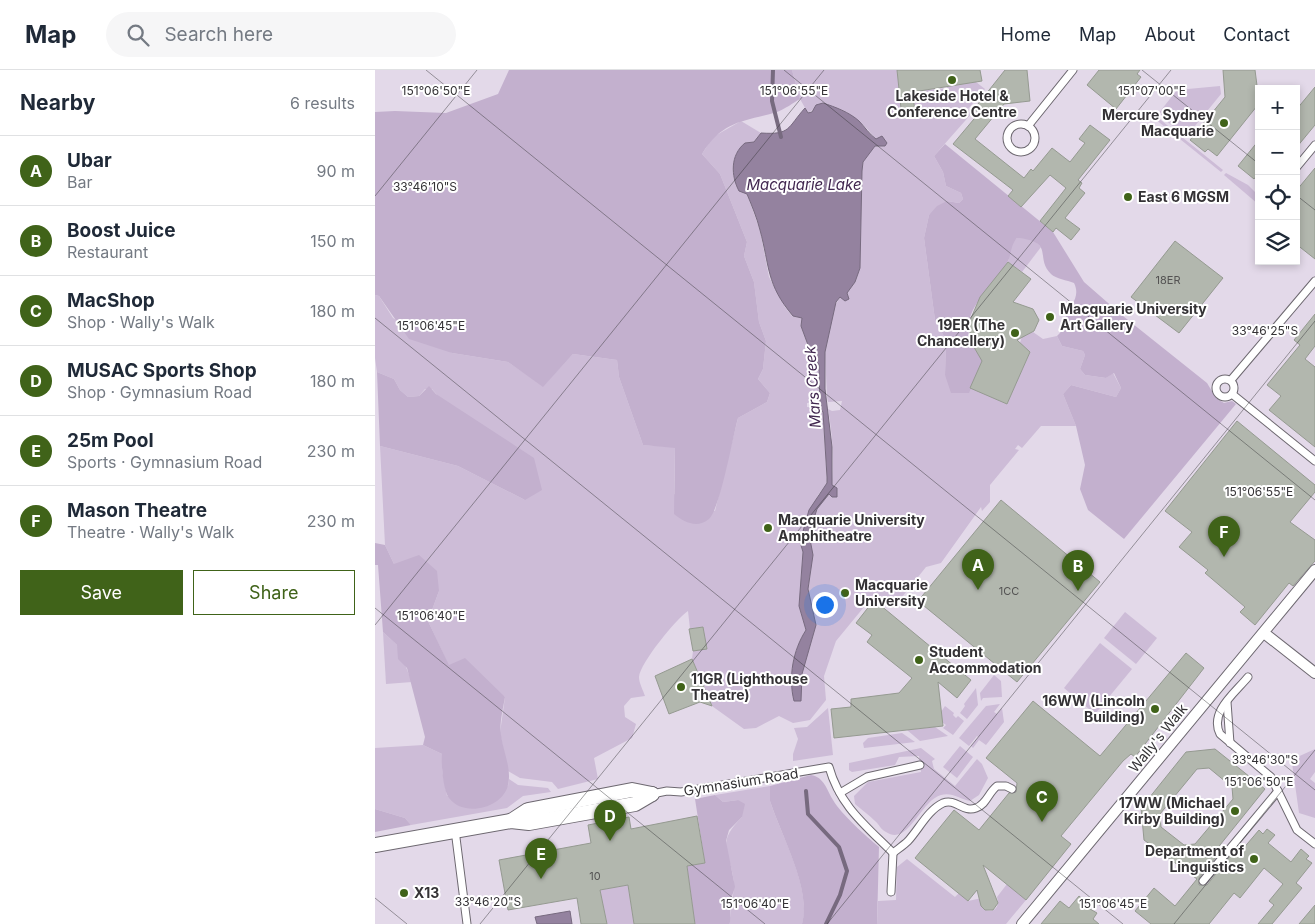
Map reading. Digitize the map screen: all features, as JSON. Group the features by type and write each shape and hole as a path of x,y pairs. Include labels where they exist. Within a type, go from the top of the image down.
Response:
{"street":[{"name":"Wally's Walk","path":"1022,924 1315,570"},
{"path":"1264,633 1315,673"},
{"name":"Gymnasium Road","path":"375,845 511,821 529,823 635,804 652,794"}],"lane":[{"path":"1028,126 1073,70"},
{"path":"1300,163 1315,145"},
{"path":"1231,380 1315,281"},
{"path":"1232,394 1235,386 1231,380 1226,378 1220,380 1216,387 1217,392 1221,396 1232,394 1315,461"},
{"path":"1248,677 1218,714 1215,725 1220,734 1271,777 1297,830 1315,844"},
{"path":"1227,702 1230,743"},
{"path":"891,892 893,852 846,806 840,792 867,777 920,765"},
{"name":"Gymnasium Road","path":"652,794 667,791 681,792 829,767 833,781 840,792"},
{"path":"893,852 907,842 937,807 949,802 956,802 968,810 975,809 986,801 994,788 1001,786 1012,789"},
{"path":"1203,881 1278,791"},
{"path":"455,830 467,924"}],"shaded area":[{"name":"Macquarie University","path":"375,70 1315,70 1315,924 375,924"},
{"path":"509,70 792,70 800,99 777,112 726,128 718,134 702,154 720,174 747,242 744,256 754,282 759,322 766,341 763,369 758,379 770,393 767,402 738,418 717,502 709,519 700,524 682,520 674,514 675,448 643,445 619,377 617,360 573,354 543,387 508,362 452,353 409,339 379,296 375,295 375,112 446,113 498,94"},
{"path":"792,70 897,70 902,118 915,116 911,78 926,77 927,90 947,88 947,85 976,82 985,89 968,109 972,113 934,156 943,172 946,186 961,193 963,199 959,203 947,201 929,215 924,238 935,320 946,340 945,375 1007,404 1030,352 1020,343 1022,336 1033,332 1043,339 1057,336 1062,346 1083,351 1085,355 1080,369 1085,375 1106,378 1113,373 1121,388 1116,397 1071,385 1063,394 1076,426 1041,426 1022,448 1018,445 1015,449 1019,450 990,485 990,502 982,511 981,507 941,563 926,567 894,607 890,608 873,596 836,641 824,676 826,700 810,720 793,723 779,716 756,728 744,729 712,706 692,659 693,651 706,649 703,627 690,629 688,611 668,631 641,670 640,684 645,696 631,698 624,706 625,717 636,724 632,738 594,758 598,779 558,789 552,782 520,778 508,771 500,733 505,697 449,666 428,621 439,591 394,564 385,545 380,446 458,466 525,500 432,389 425,389 419,396 408,397 400,390 394,379 377,372 375,358 375,295 379,296 393,318 452,353 508,362 543,386 573,354 617,360 619,377 643,445 675,447 674,494 715,511 738,418 767,402 770,393 758,379 763,369 766,341 759,322 754,282 744,256 747,242 720,174 702,154 713,137 741,121 761,133 754,142 745,143 747,194 760,230 769,277 792,316 802,318 801,326 811,353 819,365 820,402 807,403 807,407 820,408 823,412 827,483 818,495 800,542 803,552 799,606 806,630 795,655 792,683 795,701 800,701 802,674 816,625 808,589 811,570 809,534 817,509 823,499 830,494 833,452 828,409 832,411 840,410 842,401 828,402 825,352 834,307 840,297 855,282 860,268 863,162 875,146 879,147 870,131 848,114 822,103 808,113 800,99"},
{"path":"1220,86 1221,94 1186,137 1158,114 1177,90"},
{"path":"1157,117 1223,170 1221,172 1155,119"},
{"path":"945,144 1053,232 1084,282 1123,316 1207,383 1216,398 1224,403 1232,401 1236,404 1124,539 1088,510 1080,489 1085,465 1076,426 1063,394 1071,385 1116,397 1121,388 1114,373 1106,378 1085,375 1080,369 1085,355 1083,351 1062,346 1057,336 1076,297 1076,288 1074,283 1051,274 1046,268 1042,251 1036,243 1017,238 1007,263 977,302 969,324 969,336 974,348 994,334 969,393 951,393 945,375 946,340 935,320 924,238 929,215 937,206 947,201 959,203 963,199 961,193 946,186 943,172 934,156"},
{"path":"1226,173 1248,185 1255,192 1255,201 1224,175"},
{"path":"1017,238 1033,239 1041,247 1022,272 1008,262 1011,245"},
{"path":"377,372 394,379 400,390 408,397 419,396 429,386 436,394 534,458 542,490 525,500 458,466 380,446"},
{"path":"375,543 385,545 394,564 419,555 437,571 439,591 428,621 449,665 465,658 505,697 501,716 501,731 508,766 508,785 505,793 499,800 482,808 464,808 449,798 444,783 442,754 423,745 425,737 407,668 398,659 397,645 383,632 378,565 375,565"},
{"path":"1125,612 1157,638 1136,664 1104,638"},
{"path":"383,632 397,645 412,682 386,684"},
{"path":"1100,643 1132,669 1095,714 1064,688"},
{"path":"994,675 1001,681 1002,697 983,698 981,701 980,693"},
{"path":"976,688 978,705 967,719 960,713"},
{"path":"1000,704 994,712 997,714 1002,708 1004,722 986,745 979,740 973,748 971,746 977,736 969,746 959,738 986,706"},
{"path":"945,706 954,713 953,715 956,718 958,716 964,721 953,735 943,728 946,725 942,722 941,712"},
{"path":"828,708 833,755 793,761 793,754 798,739 794,728 807,727"},
{"path":"935,727 948,736 920,741 907,730"},
{"path":"902,733 915,742 864,748 863,743 868,738"},
{"path":"423,745 442,754 442,770 447,796 508,786 509,779 518,785 548,788 551,792 523,796 507,808 411,825 405,818 375,809 375,748"},
{"path":"960,746 973,757 957,778 943,767"},
{"path":"921,748 935,759 932,761 934,769 955,786 977,759 982,764 988,778 979,795 970,801 952,795 941,795 927,805 908,828 894,835 884,831 855,804 854,796 868,782 921,772 919,756 899,757 895,765 852,772 849,770 849,763"},
{"path":"1315,749 1315,772 1310,779 1315,783 1315,818 1299,813 1292,763 1293,759"},
{"path":"811,775 822,781 842,812 879,847 877,924 802,924 804,910 803,895 794,862 770,801 770,786"},
{"path":"770,786 770,801 794,862 803,895 804,910 802,924 729,924 734,885 726,843 728,835 742,817 738,800 723,802 715,795"},
{"path":"715,795 723,802 738,800 745,804 742,817 729,830 726,841 735,887 731,899 730,922 729,924 695,924 687,866 705,863 695,799"},
{"path":"375,809 405,818 411,825 375,832"},
{"path":"907,859 955,897 959,893 968,901 982,898 981,906 984,909 991,911 996,908 997,897 1007,884 1026,900 1006,924 877,924 878,901 896,900 897,867"},
{"path":"628,885 634,924 607,924 600,890"}],"water":[{"name":"Macquarie Lake","path":"823,103 851,115 876,139 882,136 887,143 885,146 875,146 863,162 860,268 855,282 847,293 849,299 845,301 840,297 836,302 825,352 825,389 832,447 832,485 837,488 837,497 832,497 829,494 817,509 809,534 813,555 808,589 816,625 802,674 801,701 794,701 792,692 793,664 798,646 806,630 799,606 803,552 800,542 809,510 827,483 823,412 820,408 819,365 811,353 801,326 802,318 793,316 784,305 773,284 757,221 747,194 739,191 736,185 733,166 737,153 745,143 754,142 761,133 778,133 787,129 805,108 808,113 812,112 816,105"},
{"path":"570,911 572,924 537,924 535,917"}],"building":[{"path":"897,70 980,70 982,81 913,92 915,116 902,118"},
{"path":"1005,70 1027,70 1030,101 1004,104 975,139 1024,178 1031,169 1033,171 1052,148 1070,162 1085,143 1079,139 1090,125 1110,140 1078,180 1082,183 1079,188 1085,193 1065,218 1080,229 1071,240 1056,228 1053,232 1040,221 1066,188 1050,175 1021,207 1008,196 1013,190 953,144 979,113 974,109"},
{"path":"1099,70 1140,70 1137,74 1141,77 1116,109 1087,85"},
{"name":"Mercure Sydney Macquarie","path":"1223,70 1255,70 1257,85 1255,85 1255,108 1217,156 1208,149 1205,152 1190,140 1225,97"},
{"path":"1315,87 1315,125 1300,143 1300,130 1300,105"},
{"path":"1255,145 1255,178 1254,179 1238,166"},
{"path":"1315,168 1315,259 1300,247 1300,186"},
{"path":"1175,241 1223,278 1179,333 1131,297"},
{"name":"19ER (The Chancellery)","path":"1008,262 1031,279 1013,302 1033,309 1039,320 1034,331 1017,340 1030,352 1007,404 970,388 982,361 971,342 969,323 980,297"},
{"path":"1315,314 1315,346 1305,359 1315,367 1315,447 1269,410 1281,396 1267,385 1300,345 1294,340"},
{"path":"1237,421 1315,485 1315,492 1290,522 1315,540 1315,561 1293,586 1289,583 1255,625 1240,612 1245,607 1205,573 1208,570 1179,547 1192,532 1165,511"},
{"path":"1001,500 1100,582 1017,682 918,601"},
{"name":"Student Accommodation","path":"874,600 971,680 957,698 938,682 943,726 834,738 831,709 851,707 851,699 899,693 912,678 867,642 872,635 856,623"},
{"path":"703,627 707,649 693,651 689,629"},
{"path":"1186,653 1204,668 1135,757 1131,754 1123,761 1061,836 1071,844 1026,900 983,865 998,903 993,910 985,910 981,906 977,890 968,901 915,858 954,810 979,830 1009,793 1016,792 1017,783 986,758 1033,701 1100,756"},
{"name":"11GR (Lighthouse Theatre)","path":"692,659 712,706 700,702 669,714 655,676"},
{"path":"1215,749 1265,789 1216,850 1221,851 1199,878 1199,885 1207,885 1231,855 1236,857 1259,830 1263,834 1267,829 1275,835 1268,843 1291,862 1301,849 1309,856 1306,859 1312,863 1296,883 1302,888 1272,924 1258,924 1274,905 1269,901 1283,884 1264,868 1240,898 1234,893 1209,924 1151,924 1135,911 1154,888 1175,906 1197,879 1144,840 1141,808 1186,752","holes":["1209,768 1232,787 1233,799 1195,844 1184,845 1161,827 1160,814 1197,769"]},
{"path":"697,816 705,863 687,866 695,924 634,924 628,885 600,890 607,924 581,924 577,898 508,910 499,860 591,843 588,825 629,817 631,829"},
{"path":"1079,896 1086,902 1083,905 1097,913 1093,919 1099,924 1041,924 1060,901 1069,908"},
{"path":"1315,905 1315,924 1299,924"}],"waterway":[{"name":"Mars Creek","path":"773,70 772,101 781,137"},
{"name":"Mars Creek","path":"806,791 808,814 839,847 847,871 840,895 826,924"}],"place":[{"name":"Lakeside Hotel & Conference Centre","path":"952,80"},
{"name":"Mercure Sydney Macquarie","path":"1224,123"},
{"name":"East 6 MGSM","path":"1128,197"},
{"name":"Macquarie University Art Gallery","path":"1050,317"},
{"name":"19ER (The Chancellery)","path":"1015,333"},
{"name":"Macquarie University Amphitheatre","path":"768,528"},
{"name":"Mason Theatre","path":"1224,557"},
{"name":"Ubar","path":"978,590"},
{"name":"Boost Juice","path":"1078,591"},
{"name":"Macquarie University","path":"845,593"},
{"name":"Student Accommodation","path":"919,660"},
{"name":"11GR (Lighthouse Theatre)","path":"681,687"},
{"name":"16WW (Lincoln Building)","path":"1155,709"},
{"name":"17WW (Michael Kirby Building)","path":"1235,811"},
{"name":"MacShop","path":"1042,822"},
{"name":"MUSAC Sports Shop","path":"610,841"},
{"name":"Department of Linguistics","path":"1254,859"},
{"name":"25m Pool","path":"541,879"},
{"name":"X13","path":"404,893"}]}
